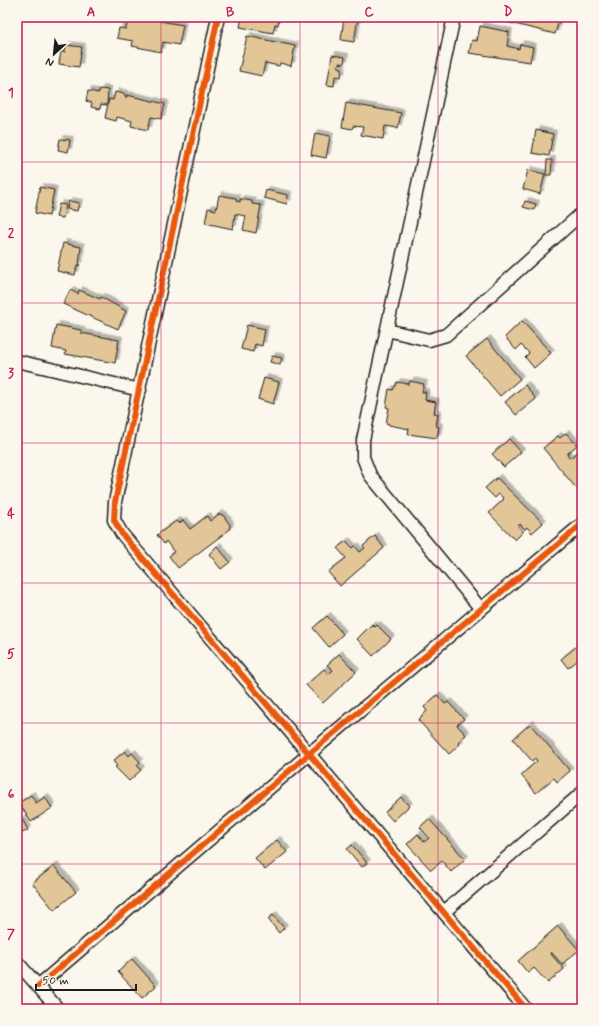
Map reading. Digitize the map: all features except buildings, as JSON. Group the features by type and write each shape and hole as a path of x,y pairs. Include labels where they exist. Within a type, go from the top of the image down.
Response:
{"street":[{"path":"218,17 140,390 114,502 114,520 122,534 526,1009"},
{"path":"454,17 363,440 363,457 370,475 481,609"},
{"path":"386,330 429,340 446,335 582,213"},
{"path":"17,361 140,390"},
{"path":"38,986 309,754 582,524"},
{"path":"444,912 582,793"},
{"path":"17,962 58,1009"}],"cycle path":[{"path":"218,17 115,502 114,520 122,534 526,1009"},
{"path":"38,986 309,754 582,524"}]}
